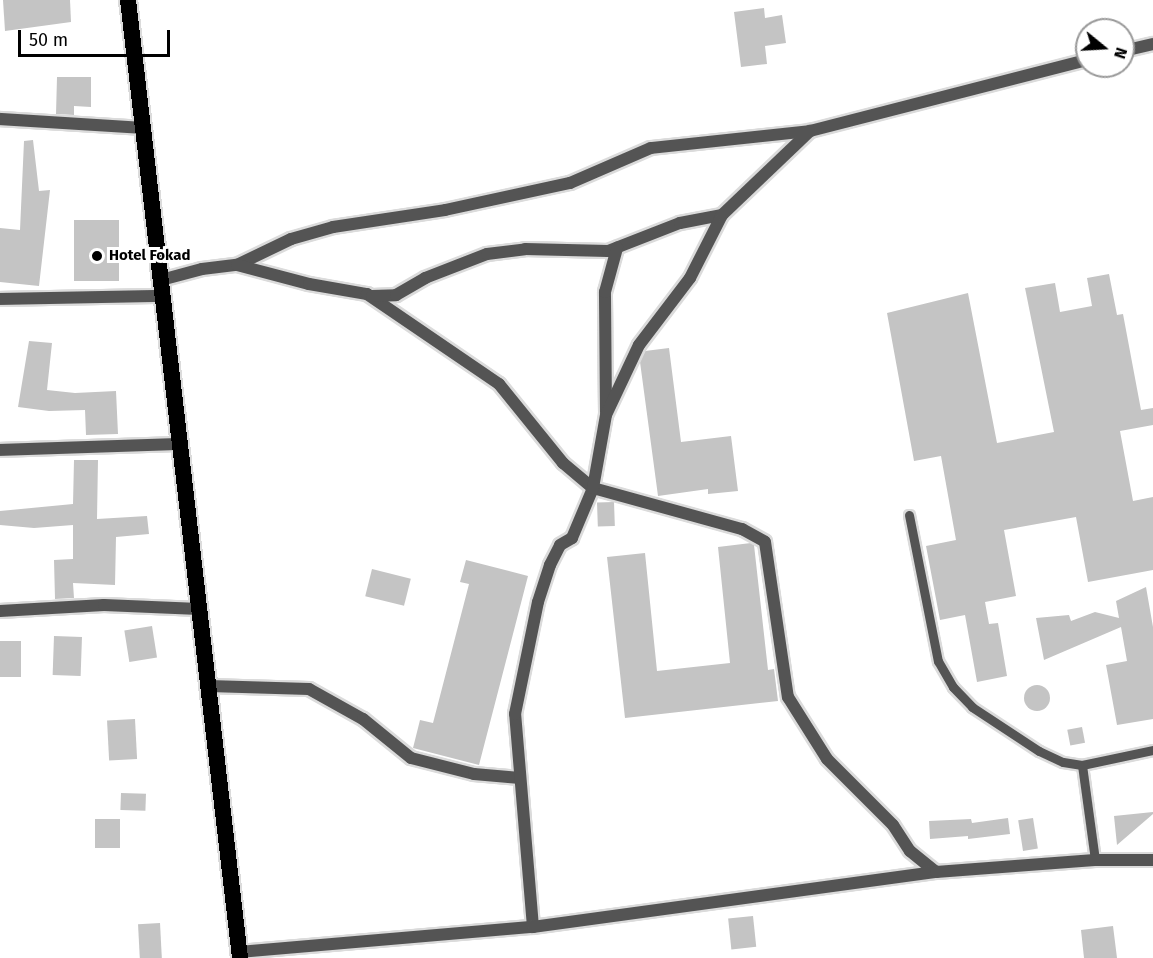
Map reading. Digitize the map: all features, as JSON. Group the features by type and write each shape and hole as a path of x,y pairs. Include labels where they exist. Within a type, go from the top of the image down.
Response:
{"highway":[{"path":"128,0 239,955"}],"street":[{"path":"1135,48 1153,44"},
{"path":"237,265 291,239 333,227 445,210 570,183 651,148 810,131 1075,63"},
{"path":"0,119 142,128"},
{"path":"606,415 639,345 690,278 722,215 810,131"},
{"path":"0,299 161,288 202,268 237,265 372,296 396,295 425,278 487,254 525,249 617,248 680,223 722,215"},
{"path":"533,927 515,714 538,602 550,565 560,545 572,538 593,488 606,415 603,336 608,316 605,292 617,248"},
{"path":"372,296 499,384 563,463 593,488 742,529 765,542 788,697 827,759 893,825 910,851 936,872"},
{"path":"0,450 179,444"},
{"path":"0,611 104,605 199,609"},
{"path":"209,686 309,689 363,719 411,758 474,774 520,778"},
{"path":"239,955 533,927 936,872 1095,860 1153,860"}],"lane":[{"path":"909,515 938,661 952,687 972,707 1039,751 1063,762 1082,765 1153,750"},
{"path":"1082,765 1095,860"}],"building":[{"path":"3,0 70,0 71,22 5,31"},
{"path":"764,8 765,18 782,15 786,43 765,46 767,64 741,67 734,12"},
{"path":"57,77 91,77 91,107 74,106 74,115 56,114"},
{"path":"33,140 39,191 50,190 39,286 0,282 0,228 20,230 24,141"},
{"path":"74,220 119,220 119,281 74,281"},
{"path":"1109,274 1117,315 1123,314 1141,410 1153,408 1153,425 1120,431 1133,501 1153,497 1153,570 1088,582 1076,517 1004,530 1016,596 985,602 989,624 998,623 1007,676 977,682 965,615 940,620 926,546 956,540 941,456 914,461 887,313 968,293 997,443 1054,432 1025,288 1055,283 1060,312 1092,306 1087,278"},
{"path":"29,341 52,343 47,390 75,393 116,391 118,434 86,435 85,410 49,411 18,407"},
{"path":"669,348 681,442 731,436 738,491 708,494 708,489 658,496 640,362 645,351"},
{"path":"74,460 98,460 97,519 147,516 149,534 116,537 115,585 73,583 74,598 55,599 54,560 73,559 73,525 34,528 0,525 0,511 73,504"},
{"path":"614,502 615,526 598,527 597,503"},
{"path":"751,543 754,545 768,670 774,669 778,701 625,718 607,557 645,553 657,671 730,663 718,547"},
{"path":"466,560 528,576 479,765 413,748 420,720 433,723 469,584 460,582"},
{"path":"372,569 411,579 404,606 365,596"},
{"path":"1146,587 1153,627 1153,719 1117,725 1106,665 1127,661 1121,627 1044,660 1036,618 1069,615 1071,621 1095,612 1119,618 1116,601"},
{"path":"152,626 157,658 129,662 124,630"},
{"path":"54,636 82,637 81,676 53,675"},
{"path":"0,641 21,641 21,677 0,677"},
{"path":"1037,685 1046,689 1050,698 1046,707 1037,711 1028,707 1024,698 1028,689"},
{"path":"135,719 137,759 109,760 107,720"},
{"path":"1082,727 1085,743 1070,746 1067,730"},
{"path":"121,793 146,794 145,811 120,810"},
{"path":"1153,812 1153,814 1117,845 1114,816"},
{"path":"1008,818 1010,834 968,839 968,836 930,839 929,821 971,819 972,823"},
{"path":"1033,818 1038,849 1023,851 1018,820"},
{"path":"95,819 120,819 120,848 95,848"},
{"path":"753,916 756,947 731,949 728,919"},
{"path":"160,923 162,958 140,958 138,924"},
{"path":"1113,926 1117,958 1084,958 1081,930"}],"place":[{"name":"Hotel Fokad","path":"97,256"}]}
